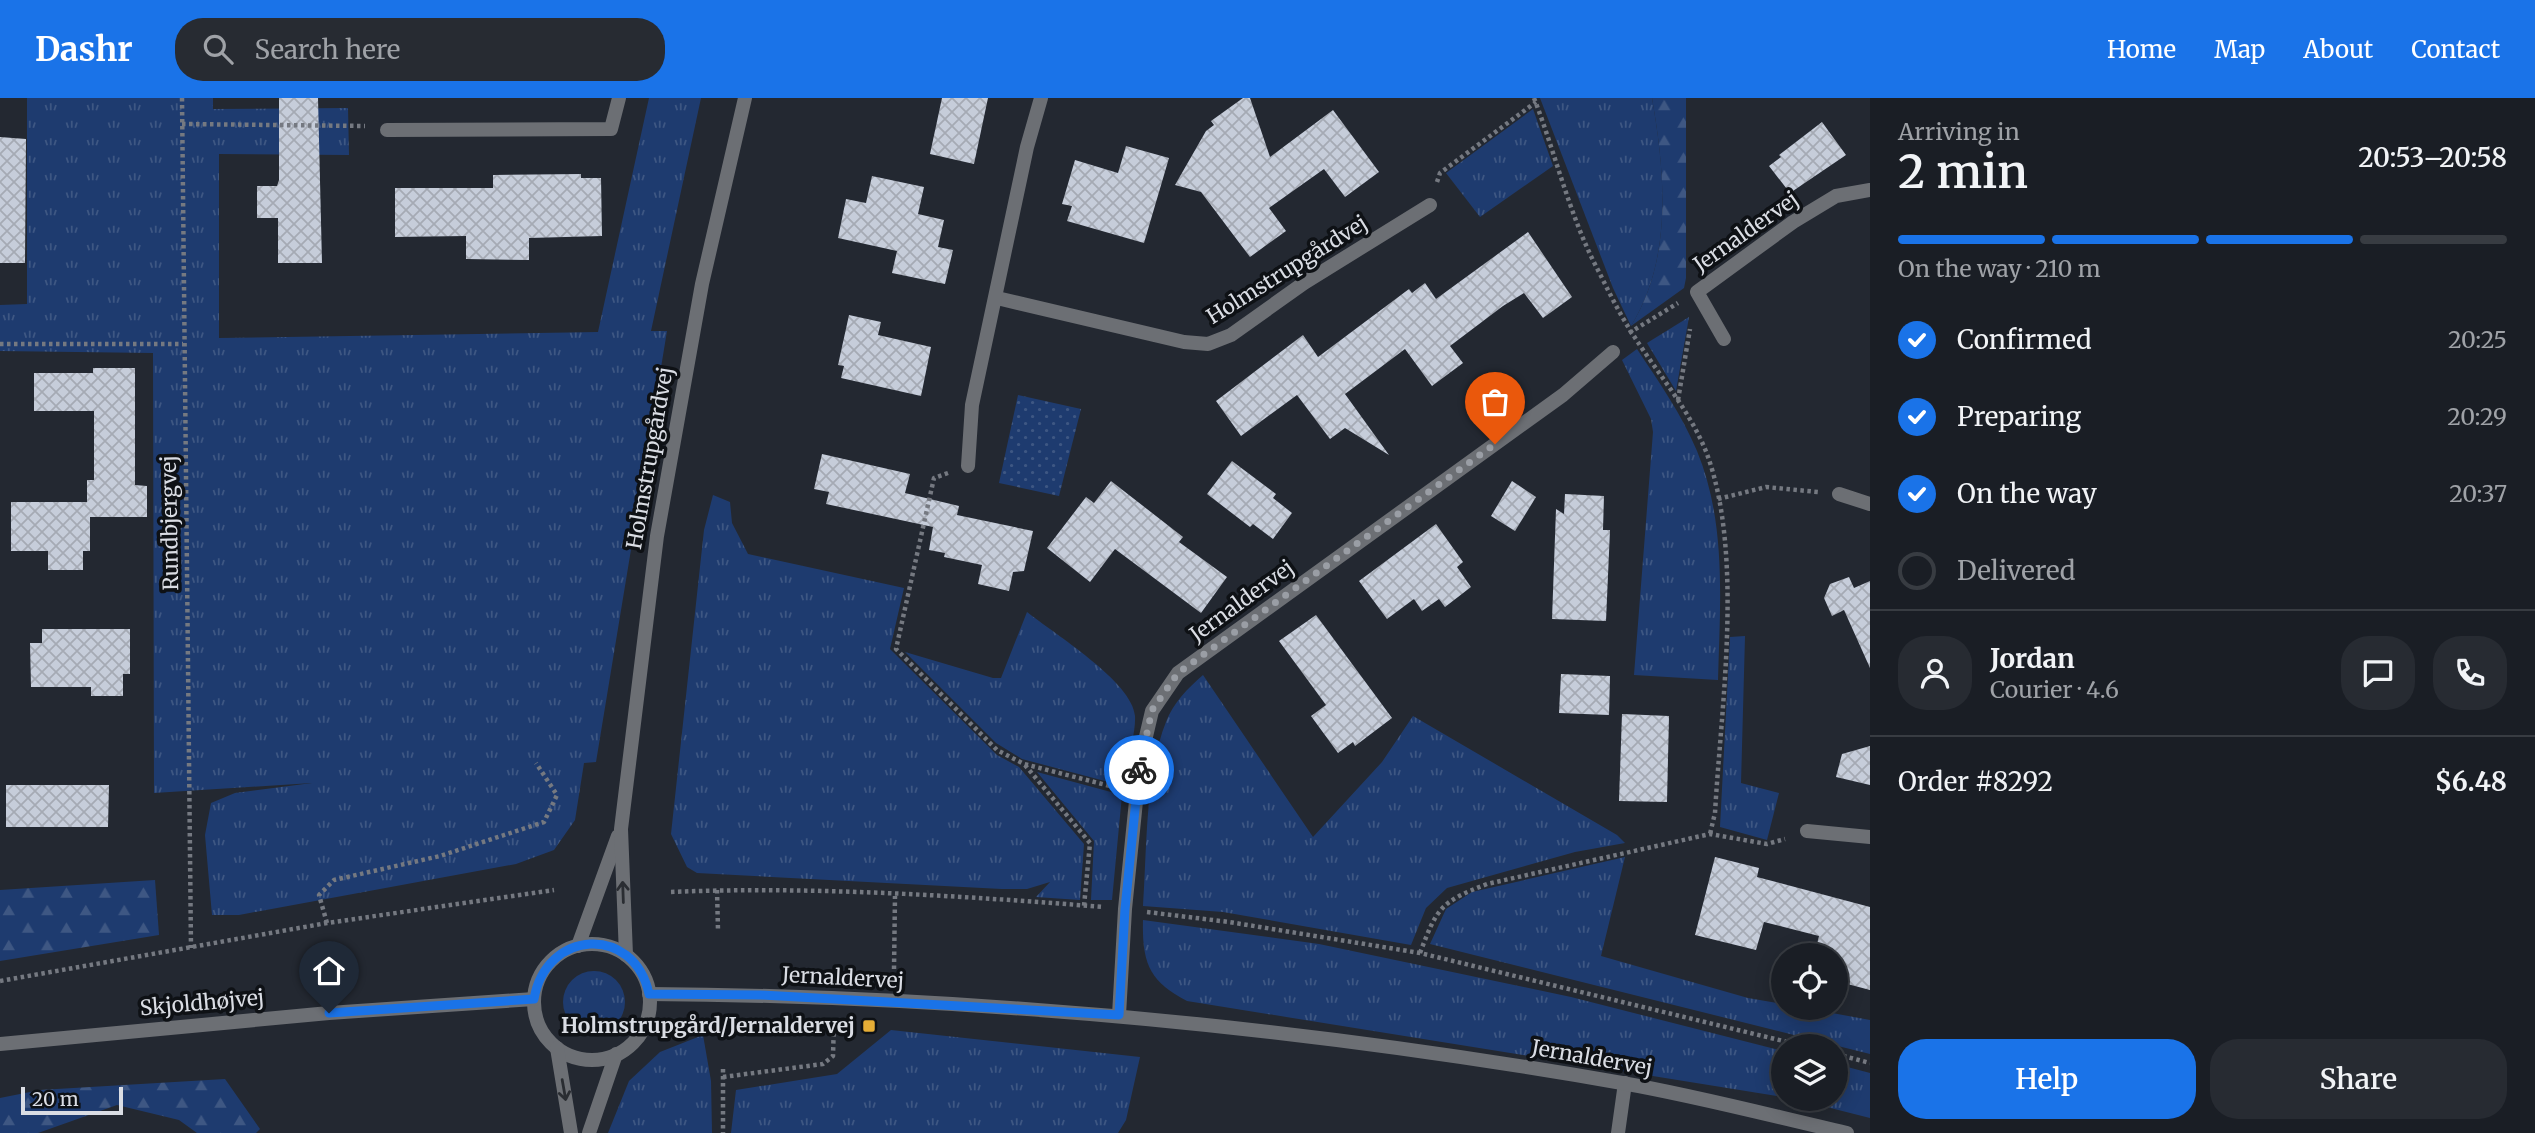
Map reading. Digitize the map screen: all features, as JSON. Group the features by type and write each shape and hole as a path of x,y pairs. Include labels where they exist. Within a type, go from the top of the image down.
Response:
{"street":[{"path":"387,130 611,129 620,98"},
{"name":"Holmstrupgårdvej","path":"626,955 621,829 657,536 702,284 745,98"},
{"path":"968,466 972,405 1027,147 1041,98"},
{"name":"Jernaldervej","path":"1724,339 1697,292 1793,222 1836,196 1870,190"},
{"name":"Holmstrupgårdvej","path":"996,298 1184,342 1208,344 1231,335 1304,282 1430,205"},
{"name":"Jernaldervej","path":"1119,1015 1135,793 1152,710 1178,673 1563,395 1613,352"},
{"path":"1839,494 1870,503"},
{"name":"Holmstrupgårdvej","path":"578,946 621,829"},
{"path":"1807,831 1870,837"},
{"path":"604,945 626,955 642,972 649,994 646,1023 639,1036 616,1054 588,1060 566,1054 557,1048 542,1031 534,999 542,971 564,951 578,946 604,945"},
{"name":"Jernaldervej","path":"649,994 835,999 1119,1015 1373,1043 1625,1083 1847,1133"},
{"name":"Skjoldhøjvej","path":"0,1044 329,1013 534,999"},
{"path":"557,1048 571,1133"},
{"path":"589,1133 616,1054"},
{"path":"1618,1133 1625,1083"}],"path":[{"name":"Rundbjergvej","path":"182,98 191,948"},
{"path":"1430,205 1440,173 1535,100 1596,268 1631,331 1678,401 1707,454 1718,499 1725,553 1726,626 1715,813 1710,834"},
{"path":"182,124 354,125 387,130"},
{"path":"1613,352 1631,331 1697,292"},
{"path":"1678,401 1697,292"},
{"path":"0,344 183,344"},
{"path":"968,466 934,478 896,649 996,750 1024,764 1135,793"},
{"path":"1718,499 1766,487 1815,492"},
{"path":"327,923 319,895 334,880 440,856 544,822 557,795 536,763"},
{"path":"1024,764 1090,843 1084,906"},
{"path":"1420,953 1434,915 1455,896 1487,884 1710,834 1767,845 1807,831"},
{"path":"0,981 327,923 554,890"},
{"path":"671,892 717,890 895,896 1084,906 1229,922 1420,953 1771,1038"},
{"path":"717,890 718,930"},
{"path":"894,969 895,896"},
{"path":"723,1077 823,1064 833,1056 835,999"},
{"path":"1848,1058 1870,1063"},
{"path":"723,1069 723,1133"}],"green space":[{"path":"27,98 213,98 213,109 348,108 349,155 219,154 219,338 598,332 649,98 701,98 651,331 667,331 596,762 584,763 575,820 554,850 516,864 239,915 212,915 205,835 211,803 235,793 312,783 154,793 153,353 0,351 0,305 27,304"},
{"path":"1540,98 1652,98 1662,185 1660,244 1654,272 1631,326 1613,288"},
{"path":"1652,98 1686,98 1686,278 1684,288 1631,326 1654,272 1660,244 1662,185"},
{"path":"1533,109 1553,166 1480,217 1446,173"},
{"path":"1689,317 1676,391 1647,343"},
{"path":"1637,349 1684,425 1707,479 1720,564 1718,680 1634,675 1653,432 1651,419 1622,360"},
{"path":"1018,395 1081,409 1059,496 999,483"},
{"path":"713,495 730,502 732,523 748,554 904,588 890,649 997,755 1019,767 1084,844 1080,900 1036,897 1050,882 1027,889 1002,889 697,873 687,867 671,834 704,530"},
{"path":"1027,612 1090,659 1121,688 1131,703 1135,716 1134,733 1120,785 1022,759 996,743 905,652 1001,678"},
{"path":"1745,636 1741,783 1779,793 1767,840 1720,827 1730,637"},
{"path":"1203,675 1313,837 1382,762 1413,716 1617,835 1625,843 1575,852 1447,888 1426,908 1411,945 1223,912 1143,906 1148,812 1159,743 1173,708"},
{"path":"1037,772 1122,795 1112,900 1091,900 1094,841"},
{"path":"1625,857 1601,956 1748,998 1771,1002 1771,1020 1848,1020 1848,1016 1870,1020 1870,1054 1848,1048 1848,1034 1790,1034 1430,944 1446,909 1472,892"},
{"path":"155,880 159,935 0,961 0,890"},
{"path":"1143,920 1319,944 1571,997 1771,1048 1771,1095 1187,1001 1164,986 1150,969 1143,935"},
{"path":"588,971 600,971 616,980 623,990 623,1014 616,1024 600,1033 588,1033 577,1028 568,1019 563,1008 563,996 568,985 577,976"},
{"path":"891,1030 1140,1057 1126,1120 1118,1133 731,1133 736,1090 837,1074"},
{"path":"703,1035 711,1081 712,1133 608,1133 629,1081 660,1052"},
{"path":"1848,1067 1870,1073 1870,1118 1842,1111 1848,1111"},
{"path":"225,1079 260,1129 256,1133 197,1133 179,1120 117,1105 38,1133 0,1133 0,1098 40,1090"}],"building":[{"path":"279,98 318,98 322,263 278,263 278,218 257,218 257,186 277,186 279,180"},
{"path":"942,98 988,98 974,164 930,154"},
{"path":"1243,98 1250,98 1270,157 1333,110 1379,172 1345,197 1324,169 1269,208 1286,231 1250,257 1201,192 1175,185 1206,131 1214,125 1211,121"},
{"path":"1822,122 1846,155 1790,193 1769,166"},
{"path":"0,137 26,139 25,263 0,263"},
{"path":"1126,146 1169,158 1144,243 1067,221 1072,206 1062,204 1075,160 1118,173"},
{"path":"581,174 581,178 601,178 602,236 529,238 529,260 466,259 466,236 395,237 395,188 493,188 493,175"},
{"path":"872,176 924,187 918,214 944,220 938,247 953,250 945,284 892,273 897,251 838,238 846,199 866,203"},
{"path":"1528,232 1572,297 1543,318 1524,293 1503,306 1450,346 1463,363 1432,386 1405,349 1345,394 1389,455 1345,428 1330,439 1297,395 1241,436 1216,401 1303,335 1318,357 1409,289 1412,293 1425,283 1436,299"},
{"path":"849,315 881,322 878,335 931,347 921,396 841,378 844,366 838,365"},
{"path":"93,368 135,368 135,485 147,486 147,517 90,517 90,551 83,551 83,570 48,570 48,551 11,551 11,502 87,502 87,480 94,480 94,411 34,411 34,373 93,373"},
{"path":"822,454 910,474 905,493 959,506 957,515 1033,531 1024,571 1013,572 1009,591 978,584 982,565 944,557 945,553 929,550 933,527 826,504 829,492 814,489"},
{"path":"1232,461 1276,494 1273,498 1292,513 1273,539 1253,524 1250,527 1207,494"},
{"path":"1111,481 1183,537 1179,542 1227,577 1201,613 1115,549 1090,582 1047,548 1086,497 1094,503"},
{"path":"1512,481 1536,497 1515,531 1491,516"},
{"path":"1565,494 1604,496 1603,530 1610,530 1606,621 1552,619 1556,509 1564,514"},
{"path":"1436,524 1463,562 1457,567 1471,587 1445,607 1439,599 1422,611 1414,599 1387,619 1359,581"},
{"path":"1849,577 1854,588 1870,581 1870,668 1844,610 1832,616 1824,598 1830,584"},
{"path":"1316,615 1392,718 1355,746 1353,742 1338,753 1311,716 1326,705 1279,641"},
{"path":"42,629 130,629 130,674 123,674 123,696 91,696 91,687 31,687 30,643 42,643"},
{"path":"1561,674 1610,676 1609,715 1559,713"},
{"path":"1622,714 1669,716 1667,802 1619,801"},
{"path":"1870,746 1870,785 1836,777 1842,754"},
{"path":"6,785 109,785 108,827 6,827"},
{"path":"1715,857 1759,868 1757,877 1870,907 1870,990 1848,984 1848,943 1817,943 1819,936 1764,922 1756,950 1695,935"}],"way so far":[{"path":"1139,770 1152,710 1178,673 1495,444"}],"place":[{"name":"Holmstrupgård/Jernaldervej","path":"869,1026"}],"route":[{"path":"329,1013 534,999 542,971 552,960 564,951 593,944 616,949 635,962 647,983 649,994 761,995 1119,1015 1125,909 1139,770"}]}
